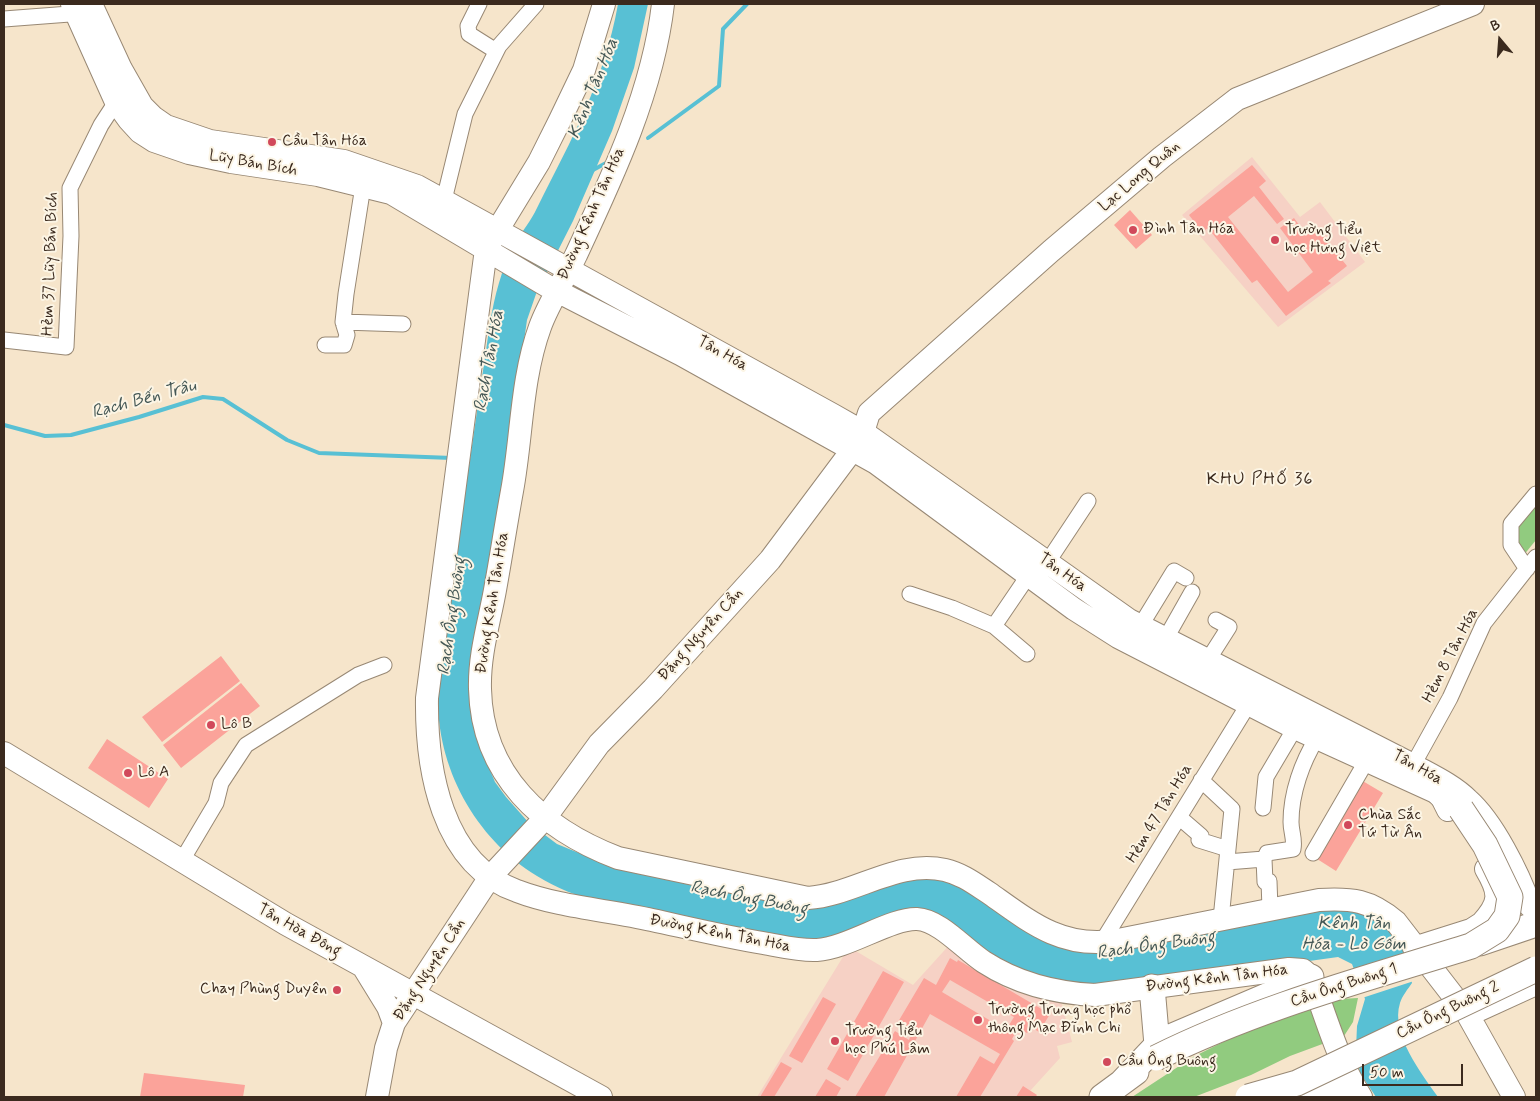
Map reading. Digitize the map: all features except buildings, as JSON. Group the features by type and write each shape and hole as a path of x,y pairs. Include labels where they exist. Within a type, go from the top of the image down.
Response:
{"main road":[{"name":"Đường Kênh Tân Hóa","path":"604,4 584,70 492,253 459,448 428,672 426,724 436,785 453,833 475,864 490,877 514,890 534,897 799,950 834,947 898,924 919,919 947,933 984,963 1025,983 1050,990 1095,995 1290,969 1302,970 1311,977"},
{"name":"Đường Kênh Tân Hóa","path":"663,4 660,30 649,75 630,129 553,289 531,358 512,491 482,655 480,687 482,720 498,761 518,793 545,818 588,847 618,858 798,897 827,897 900,871 920,868 945,870 970,880 1046,932 1068,940 1102,942 1270,909 1343,898 1366,903 1382,910 1396,922 1414,948 1468,1015 1514,1097"},
{"name":"Lạc Long Quân","path":"858,440 869,413 1051,251 1162,157 1237,99 1424,13 1473,4"},
{"name":"Lũy Bán Bích","path":"84,8 142,106 153,118 166,126 210,141 344,161 409,183 503,233"},
{"name":"Lũy Bán Bích","path":"84,8 116,102 140,132 154,141 189,153 231,162 318,175 391,193 492,253"},
{"path":"503,233 564,268"},
{"path":"492,253 553,289"},
{"name":"Tân Hóa","path":"564,268 858,440 1141,625 1413,764 1452,788 1468,800 1490,826 1517,874 1535,912"},
{"name":"Tân Hóa","path":"553,289 680,354 858,440 876,463 1074,610 1118,637 1295,728 1440,794 1492,879 1496,897 1495,908 1475,933"},
{"name":"Đặng Nguyên Cẩn","path":"377,1097 386,1048 394,1023 415,994 490,877 545,818 599,744 653,689 770,560 858,440"},
{"name":"Tân Hòa Đông","path":"4,752 181,862 364,967 601,1097"},
{"path":"1414,948 1475,933 1497,930 1507,916 1510,897 1485,845 1461,809 1440,794"},
{"name":"Cầu Ông Buông 1","path":"1157,1052 1535,912"},
{"path":"364,967 384,999 394,1023"},
{"name":"Cầu Ông Buông 2","path":"1248,1097 1297,1083 1536,969"},
{"path":"1102,1097 1122,1082 1176,1034 1311,977 1357,1090 1309,1097"},
{"path":"1468,1015 1536,984"},
{"path":"1152,987 1157,1052"}],"street":[{"path":"479,4 468,26 469,34 496,52"},
{"path":"444,200 465,114 496,52 536,4"},
{"path":"4,19 84,8"},
{"name":"Hẻm 37 Lũy Bán Bích","path":"4,340 66,347 71,236 70,188 101,124 116,102"},
{"path":"325,345 344,345 347,335 343,322 362,186"},
{"path":"343,322 403,324"},
{"path":"1527,569 1511,545 1511,524 1536,494"},
{"path":"1047,563 1088,501"},
{"name":"Hẻm 8 Tân Hóa","path":"1413,764 1450,698 1484,623 1536,557"},
{"path":"1141,625 1174,570 1190,589 1166,638"},
{"path":"994,626 1028,576"},
{"path":"910,594 952,608 994,626 1027,654"},
{"path":"1208,660 1229,627 1216,620"},
{"path":"181,862 216,803 221,783 246,744 358,675 384,665"},
{"name":"Hẻm 47 Tân Hóa","path":"1102,942 1248,705"},
{"path":"1264,808 1266,777 1295,728"},
{"path":"1270,909 1269,881 1265,882 1264,859 1267,853 1293,849 1295,841 1291,823 1295,792 1304,760 1317,738"},
{"path":"1313,854 1367,760"},
{"path":"1201,780 1232,809 1221,919"},
{"path":"1179,817 1201,836 1199,840 1227,856 1264,859"}],"shaded area":[{"name":"Trường Tiểu học Hưng Việt","path":"1252,157 1300,217 1320,202 1365,262 1278,327 1182,215"},
{"name":"Trường Trung học phổ thông Mạc Đĩnh Chi","path":"952,942 1060,997 1072,1042 1057,1046 1060,1058 1030,1091 1037,1095 1035,1097 757,1097 849,947 913,985"}],"green space":[{"path":"1536,502 1536,540 1523,556 1516,532 1524,515"},
{"path":"1358,998 1353,1022 1344,1036 1290,1056 1251,1075 1194,1097 1132,1097 1193,1057 1263,1022 1339,999"}],"water":[{"name":"Kênh Tân Hóa - Lò Gốm","path":"618,4 648,4 634,68 612,131 573,221 536,294 527,320 478,663 487,763 495,782 506,797 529,823 557,844 608,865 807,905 920,876 952,881 1042,938 1306,910 1363,909 1396,933 1405,953 1412,983 1400,1003 1398,1015 1399,1028 1409,1053 1438,1097 1376,1097 1360,1073 1356,1049 1357,1026 1365,999 1352,964 1338,957 1107,989 1021,973 944,921 818,946 600,903 575,895 537,876 515,860 495,842 478,821 452,774 444,748 439,721 438,689 441,656 490,323 496,292 510,253 535,213 585,109 604,59"}],"pier":[{"path":"1408,955 1414,981 1362,998 1352,973"}],"waterway":[{"path":"648,138 719,86 723,29 747,4"},
{"path":"593,170 606,163"},
{"name":"Rạch Bến Trâu","path":"4,425 45,436 71,435 139,417 203,397 223,399 287,440 319,453 452,458"}],"place":[{"name":"Cầu Tân Hóa","path":"272,142"},
{"name":"Đình Tân Hóa","path":"1133,230"},
{"name":"Trường Tiểu học Hưng Việt","path":"1275,240"},
{"name":"Lô B","path":"211,725"},
{"name":"Lô A","path":"128,773"},
{"name":"Chùa Sắc Tứ Từ Ân","path":"1348,825"},
{"name":"Chay Phùng Duyên","path":"337,990"},
{"name":"Trường Trung học phổ thông Mạc Đĩnh Chi","path":"978,1020"},
{"name":"Trường Tiểu học Phú Lâm","path":"835,1041"},
{"name":"Cầu Ông Buông","path":"1107,1062"}],"district":[{"name":"KHU PHỐ 36","path":"1260,480"}],"water label":[{"name":"Kênh Tân Hóa","path":"594,89"},
{"name":"Rạch Tân Hóa","path":"490,361"},
{"name":"Rạch Ông Buông","path":"453,616"},
{"name":"Rạch Ông Buông","path":"749,899"},
{"name":"Rạch Ông Buông","path":"1156,946"}]}
